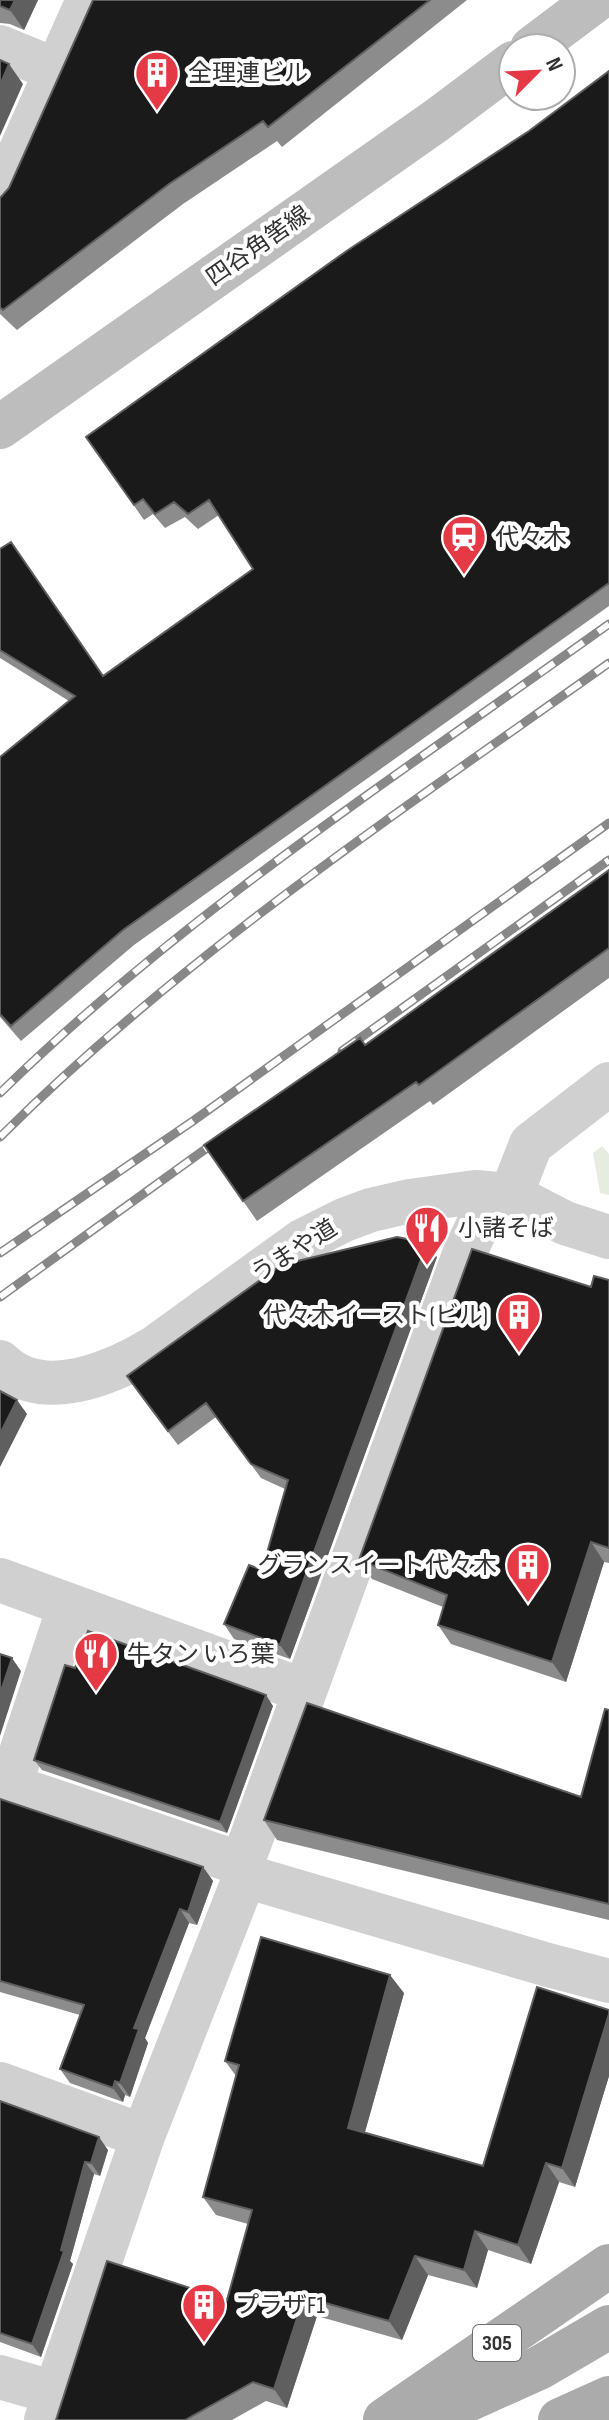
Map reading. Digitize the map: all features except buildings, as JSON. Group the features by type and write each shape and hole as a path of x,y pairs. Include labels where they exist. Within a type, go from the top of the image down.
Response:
{"main road":[{"path":"553,32 596,0"},
{"name":"四谷角筈線","path":"0,427 497,75"},
{"name":"305","path":"385,2420 609,2266"},
{"name":"305","path":"423,2420 539,2368 609,2327"},
{"path":"560,2420 609,2398"}],"street":[{"path":"0,197 88,0"},
{"path":"0,47 56,70"},
{"path":"0,2377 50,2407 143,2136 244,1870 305,1691 465,1252 477,1227 511,1195 531,1144 609,1084"},
{"name":"うまや道","path":"0,1362 30,1380 49,1382 98,1375 154,1348 287,1249 371,1210 441,1195 475,1192 511,1195 565,1223 609,1237"},
{"path":"0,1580 305,1691"},
{"path":"69,1607 10,1786 244,1870 548,1965 609,1981"},
{"path":"0,2084 143,2136"}],"shaded area":[{"path":"602,1146 609,1154 609,1195 600,1193 593,1153"}],"railway":[{"path":"0,1093 143,965 218,905 609,624"},
{"path":"0,1137 70,1070 218,946 372,830 609,663"},
{"path":"0,1253 193,1121 609,823"},
{"path":"342,1051 609,860"},
{"path":"0,1297 225,1135"}],"place":[{"name":"全理連ビル","path":"157,112"},
{"name":"代々木","path":"464,576"},
{"name":"小諸そば","path":"427,1267"},
{"name":"代々木イースト(ビル)","path":"519,1354"},
{"name":"グランスイート代々木","path":"528,1604"},
{"name":"牛タン いろ葉","path":"96,1693"},
{"name":"プラザF1","path":"204,2344"}]}
